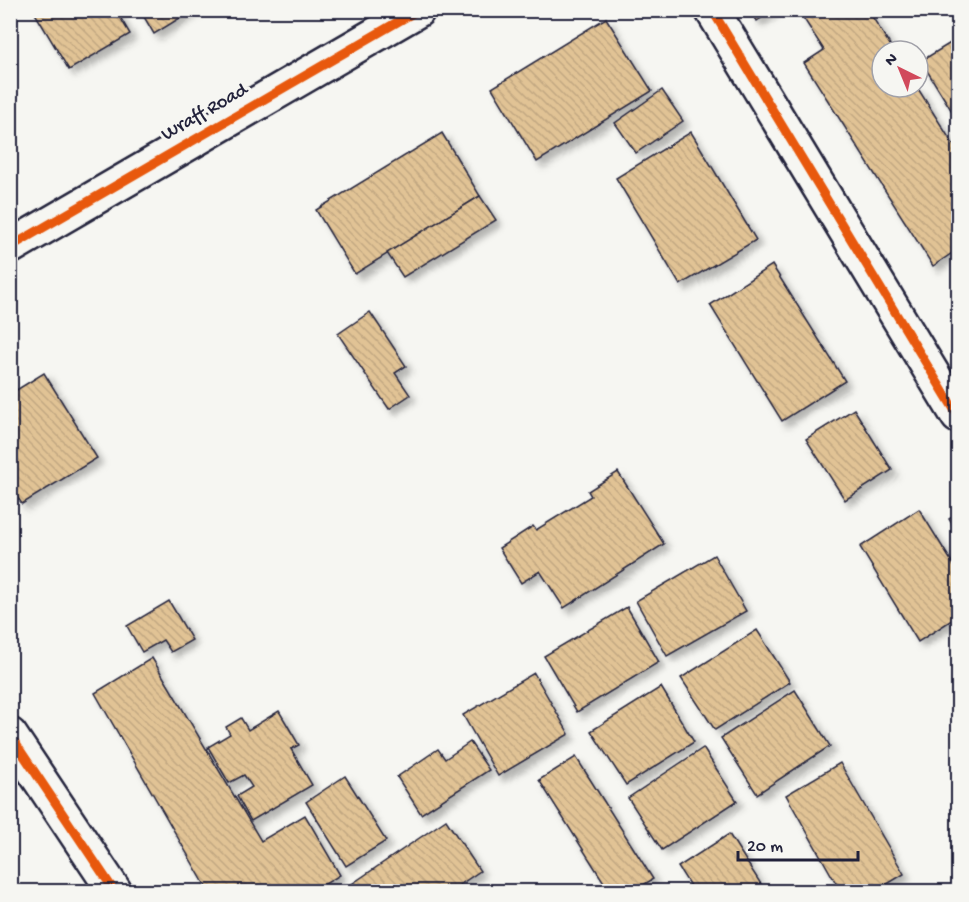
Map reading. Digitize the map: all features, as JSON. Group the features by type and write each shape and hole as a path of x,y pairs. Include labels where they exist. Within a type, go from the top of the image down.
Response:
{"street":[{"name":"Wraff Road","path":"10,247 418,10"},
{"path":"712,10 958,416"},
{"path":"10,735 115,891"}],"building":[{"path":"33,10 116,10 130,34 69,70"},
{"path":"140,10 193,10 154,34"},
{"path":"750,10 773,10 757,21"},
{"path":"811,10 868,10 886,39 870,39 870,99 925,99 958,152 958,249 933,266 804,63 824,50 802,16"},
{"path":"606,18 652,91 537,162 492,88"},
{"path":"957,39 958,121 930,76 930,56"},
{"path":"662,90 683,121 636,153 615,123"},
{"path":"691,132 756,240 680,285 616,178"},
{"path":"442,133 480,196 355,274 316,210"},
{"path":"480,196 496,220 403,277 387,253"},
{"path":"772,265 845,381 782,421 710,305"},
{"path":"370,312 406,366 395,373 410,395 389,409 338,334"},
{"path":"44,373 97,458 22,504 10,486 10,394"},
{"path":"854,409 892,470 845,500 806,439"},
{"path":"618,472 664,544 564,608 540,571 521,583 499,548 533,526 536,530 591,496 588,491"},
{"path":"919,509 958,572 958,616 918,642 860,547"},
{"path":"958,513 958,534 949,519"},
{"path":"714,555 746,611 667,656 636,601"},
{"path":"169,601 192,640 171,652 163,640 142,652 127,626"},
{"path":"627,607 659,662 577,712 544,656"},
{"path":"757,630 790,682 715,730 681,678"},
{"path":"152,658 261,841 305,815 340,875 312,892 209,892 95,693"},
{"path":"534,673 569,734 498,776 463,715"},
{"path":"661,687 694,742 626,785 591,731"},
{"path":"795,690 830,746 757,794 721,738"},
{"path":"279,711 299,745 291,749 312,785 251,821 237,796 252,787 244,775 229,783 208,747 230,734 226,727 241,718 248,730"},
{"path":"470,742 489,770 421,814 397,777 438,749 445,759"},
{"path":"703,748 737,801 662,850 628,798"},
{"path":"576,757 653,879 632,892 610,892 539,780"},
{"path":"840,763 904,874 874,892 841,892 786,795"},
{"path":"345,776 386,841 346,866 306,802"},
{"path":"446,820 480,871 449,892 340,892"},
{"path":"729,834 766,892 694,892 678,867"}],"cycle path":[{"path":"10,247 418,10"},
{"path":"712,10 958,416"},
{"path":"10,735 115,892"}]}
